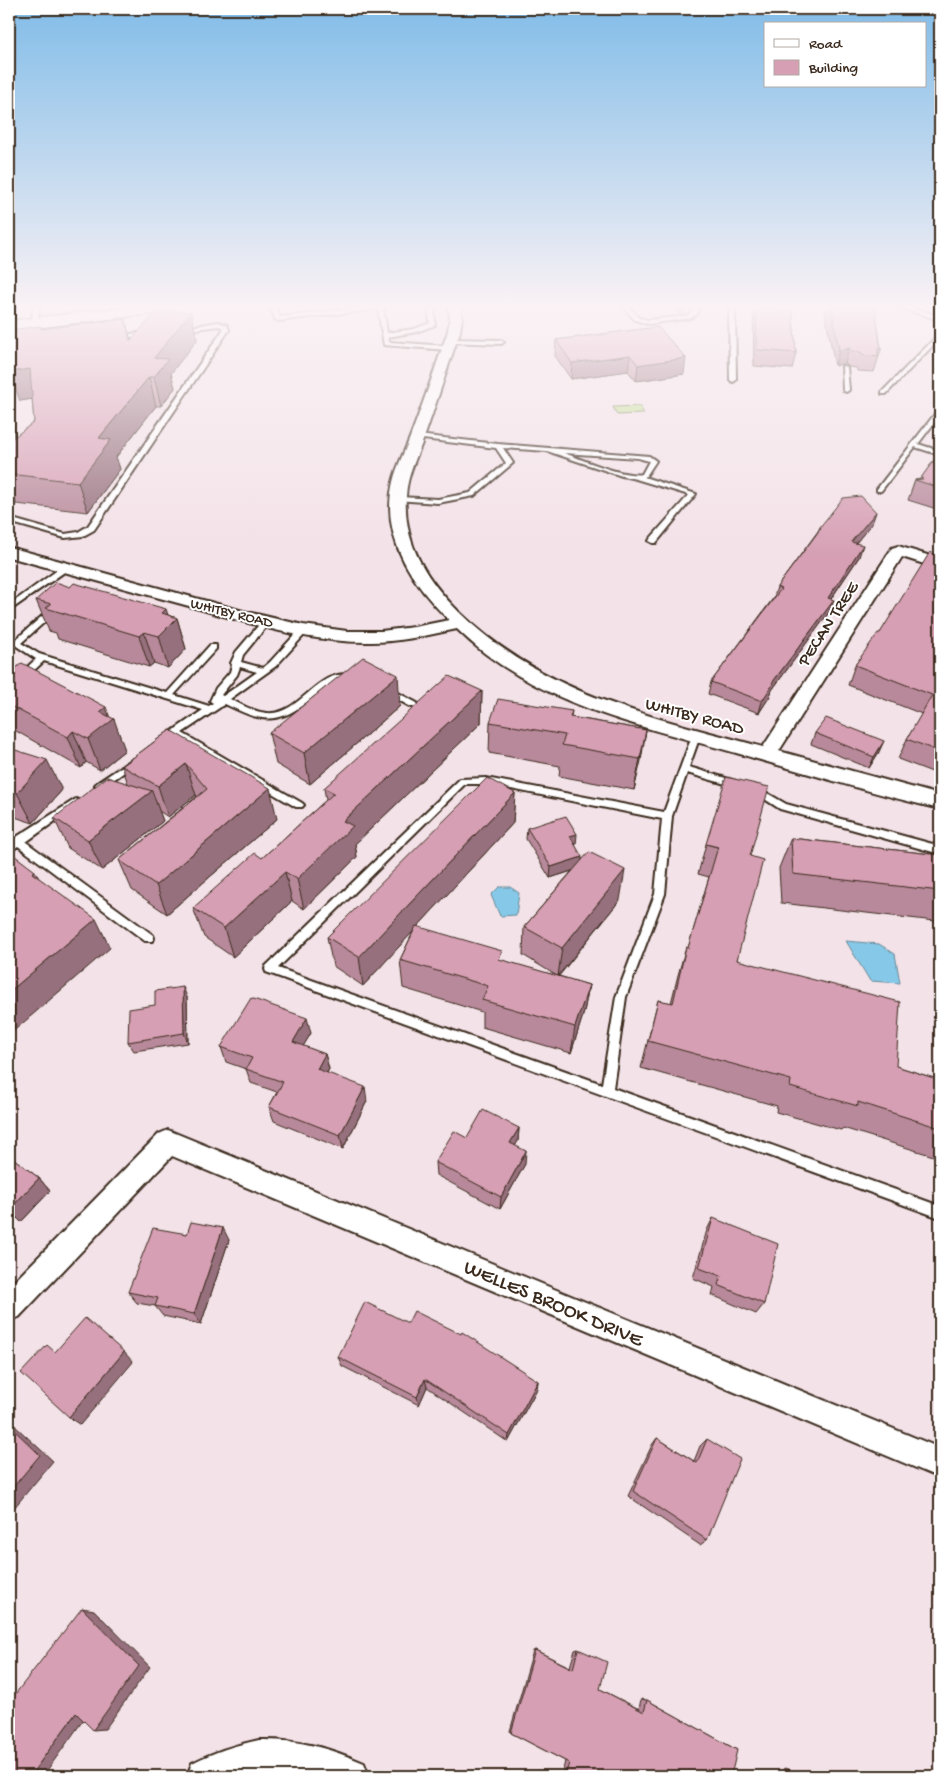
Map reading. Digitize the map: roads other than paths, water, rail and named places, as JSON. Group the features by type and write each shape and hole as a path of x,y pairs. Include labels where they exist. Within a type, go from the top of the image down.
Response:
{"street":[{"name":"WHITBY ROAD","path":"433,390 417,438 404,467 398,499 400,533 404,550 431,592 459,623 488,648 543,684 579,700 637,720 940,802"},
{"name":"PECAN TREE","path":"767,755 898,550 940,564"},
{"name":"WHITBY ROAD","path":"9,552 266,622 304,630 345,636 370,637 423,632 459,623"},
{"name":"WELLES BROOK DRIVE","path":"9,1307 168,1142 940,1462"},
{"path":"212,1772 257,1757 299,1759 332,1766 351,1776"}],"lane":[{"path":"9,520 65,536 80,534 91,528 185,390"},
{"path":"879,490 940,411"},
{"path":"9,415 11,454 9,456"},
{"path":"417,438 638,456 649,458 653,461 644,475 636,477"},
{"path":"914,445 940,453"},
{"path":"398,499 438,501 472,495 510,463 498,446"},
{"path":"549,450 624,476 636,477 693,494 653,541"},
{"path":"9,608 66,568"},
{"path":"60,606 16,642 42,658 210,708"},
{"path":"220,698 234,673 235,663 239,654 266,622"},
{"path":"158,744 210,708 220,698 264,671 304,630"},
{"path":"169,696 213,647"},
{"path":"9,689 42,658"},
{"path":"235,663 264,671"},
{"path":"220,698 256,713 273,716 291,711 325,685 342,676 360,678"},
{"path":"384,688 414,705"},
{"path":"174,733 300,805"},
{"path":"607,1091 621,998 660,894 667,816 696,736"},
{"path":"9,848 142,756"},
{"path":"684,769 759,790 783,807 940,850"},
{"path":"667,816 486,781 463,781 270,970 940,1212"},
{"path":"18,841 149,938"}],"water":[{"path":"499,887 510,887 519,893 516,915 500,916 491,895"},
{"path":"846,941 879,944 895,954 900,983 870,981"}]}
